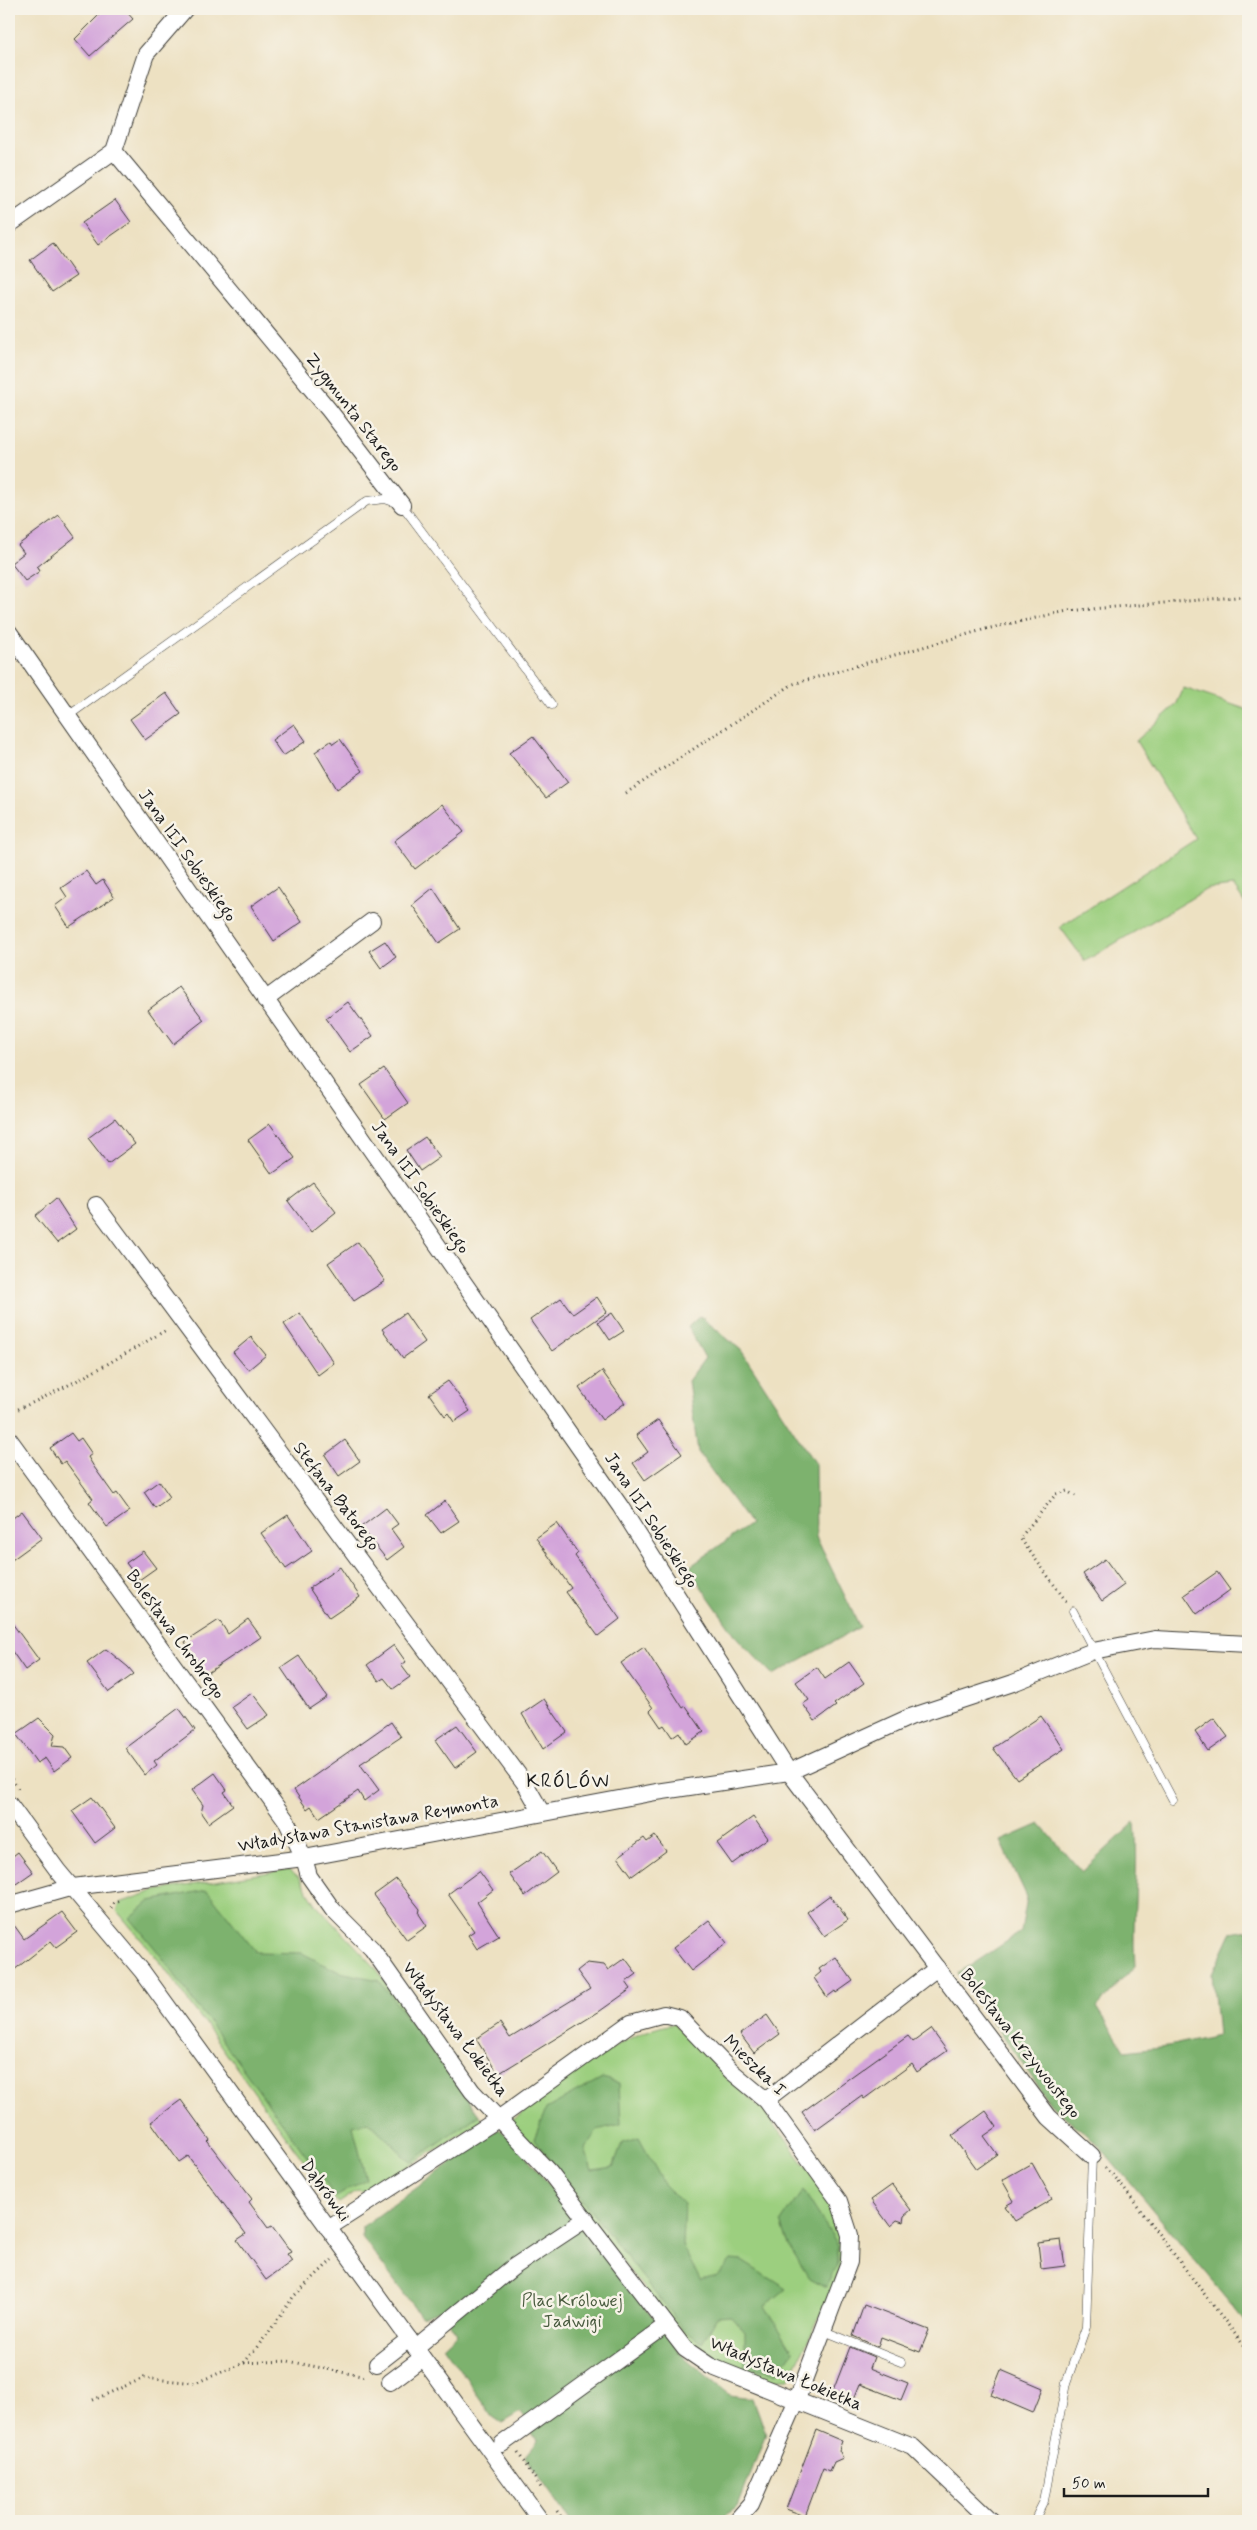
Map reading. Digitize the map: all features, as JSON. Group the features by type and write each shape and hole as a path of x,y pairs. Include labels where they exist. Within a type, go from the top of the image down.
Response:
{"street":[{"path":"9,225 114,151 146,54 185,9"},
{"name":"Zygmunta Starego","path":"114,151 329,410 402,505"},
{"name":"Jana III Sobieskiego","path":"10,634 620,1506 789,1772"},
{"path":"265,1000 372,921"},
{"name":"Stefana Batorego","path":"96,1205 526,1784 542,1813"},
{"name":"Bolesława Chrobrego","path":"9,1439 286,1820 304,1858"},
{"name":"Władysława Stanisława Reymonta","path":"9,1905 73,1887 304,1858 542,1813 789,1772 910,1717 1013,1682 1093,1651 1155,1639 1248,1644"},
{"name":"Bolesława Krzywoustego","path":"789,1772 1049,2117 1092,2156"},
{"name":"Dąbrówki","path":"9,1804 73,1887 142,1971 541,2521"},
{"name":"Władysława Łokietka","path":"304,1858 308,1876 333,1910 372,1950 472,2091 550,2173 685,2349 710,2366 796,2402 913,2447 991,2521"},
{"path":"766,2100 937,1968"},
{"name":"Mieszka I","path":"328,2228 498,2118 631,2023 664,2014 680,2018 731,2071 766,2100 839,2201 850,2235 849,2262 796,2402 751,2504 736,2521"},
{"path":"375,2371 416,2348 512,2268 586,2219"},
{"path":"502,2444 666,2326"},
{"path":"390,2382 416,2348"}],"lane":[{"path":"68,716 367,500 386,499 402,505"},
{"name":"Zygmunta Starego","path":"402,505 552,705"},
{"path":"1074,1611 1093,1651 1173,1800"},
{"path":"1034,2521 1044,2500 1066,2383 1086,2327 1092,2156"},
{"path":"824,2331 901,2362"}],"path":[{"path":"626,793 793,684 986,629 1067,611 1248,596"},
{"path":"9,1413 37,1402 100,1369 182,1320"},
{"path":"1074,1611 1020,1538 1056,1494 1067,1491 1075,1496"},
{"path":"106,1912 108,1901 123,1893 120,1881"},
{"path":"115,1914 111,1909 114,1902 128,1898"},
{"path":"1092,2156 1115,2177 1248,2351"},
{"path":"244,2363 294,2296 345,2250"},
{"path":"93,2400 144,2378 195,2383 244,2363 288,2361 375,2371"},
{"path":"519,2448 518,2456 543,2491"},
{"path":"554,2506 564,2521"}],"green space":[{"path":"1184,688 1248,710 1248,908 1233,886 1207,889 1085,961 1060,927 1196,839 1136,741 1176,705"},
{"path":"700,1316 741,1350 815,1464 816,1537 860,1627 773,1675 738,1639 688,1568 750,1524 698,1452 688,1381 705,1358 688,1327"},
{"path":"1135,1822 1137,1858 1134,1930 1135,1966 1097,2007 1125,2051 1168,2046 1218,2035 1212,1974 1231,1933 1248,1930 1248,2324 1096,2142 1053,2107 958,1974 1021,1932 1027,1897 1001,1841 1040,1824 1082,1872"},
{"path":"289,1869 299,1877 316,1904 375,1967 483,2121 366,2192 358,2190 339,2203 326,2192 164,1967 117,1911 120,1903 154,1891"},
{"path":"207,1890 256,1952 302,1953 339,1972 379,1980 479,2115 411,2162 369,2122 353,2126 366,2179 336,2197 158,1952 130,1918 150,1901"},
{"path":"674,2024 766,2113 835,2205 845,2234 845,2257 828,2300 789,2379 753,2380 714,2360 685,2339 509,2123 566,2079 609,2050 652,2029"},
{"path":"602,2078 619,2083 621,2124 597,2130 585,2149 592,2170 613,2167 622,2143 639,2138 664,2184 684,2204 682,2245 700,2280 717,2276 731,2260 742,2261 786,2289 765,2306 793,2352 777,2373 745,2366 745,2332 731,2316 717,2317 702,2343 683,2329 534,2139 546,2109"},
{"name":"Plac Królowej Jadwigi","path":"499,2129 517,2144 682,2355 730,2395 753,2398 766,2433 738,2507 716,2521 571,2521 525,2456 537,2441 520,2412 502,2423 493,2417 443,2346 457,2333 440,2310 421,2317 362,2237 362,2227"},
{"path":"803,2190 838,2245 838,2263 826,2287 809,2278 790,2248 781,2222"}],"building":[{"path":"105,9 124,9 133,19 90,56 75,39"},
{"path":"115,200 131,222 98,245 82,223"},
{"path":"53,243 76,276 52,292 30,260"},
{"path":"59,515 75,537 37,567 40,571 25,581 11,563 24,553 18,545"},
{"path":"166,693 181,714 145,740 130,719"},
{"path":"294,724 306,741 283,756 272,740"},
{"path":"533,736 568,782 546,798 509,753"},
{"path":"340,739 363,771 337,789 315,752 331,741 333,744"},
{"path":"442,804 464,832 415,869 394,841"},
{"path":"86,871 96,885 103,880 114,897 69,927 55,906 67,897 61,888"},
{"path":"278,887 302,922 274,941 251,906"},
{"path":"433,888 460,929 439,943 412,905"},
{"path":"385,941 396,957 381,968 369,951"},
{"path":"179,987 204,1020 173,1044 148,1010"},
{"path":"348,1002 373,1036 350,1052 326,1018"},
{"path":"384,1069 408,1103 385,1119 361,1085"},
{"path":"115,1118 135,1144 108,1164 88,1138"},
{"path":"270,1124 295,1158 272,1174 248,1140"},
{"path":"425,1137 440,1157 420,1171 406,1150"},
{"path":"313,1182 336,1212 311,1232 288,1201"},
{"path":"56,1198 76,1229 57,1243 35,1216"},
{"path":"358,1242 385,1281 354,1301 328,1263"},
{"path":"597,1297 607,1312 552,1351 530,1320 561,1298 573,1314"},
{"path":"300,1313 334,1363 318,1375 284,1324"},
{"path":"405,1313 425,1342 403,1358 382,1329"},
{"path":"612,1313 624,1331 610,1340 598,1322"},
{"path":"251,1337 266,1355 248,1370 233,1352"},
{"path":"602,1371 625,1403 602,1420 579,1388"},
{"path":"448,1381 470,1411 454,1422 448,1413 445,1416 429,1394"},
{"path":"658,1420 682,1454 645,1480 633,1463 648,1452 636,1435"},
{"path":"71,1433 77,1441 81,1438 92,1454 88,1457 94,1467 114,1495 117,1493 130,1511 107,1527 89,1502 93,1499 65,1461 61,1464 50,1448"},
{"path":"345,1440 360,1461 339,1476 325,1455"},
{"path":"159,1481 170,1497 155,1508 144,1492"},
{"path":"445,1501 459,1521 441,1533 427,1515"},
{"path":"386,1508 398,1524 391,1529 404,1547 387,1560 361,1527"},
{"path":"22,1511 42,1538 9,1562 9,1521"},
{"path":"288,1515 312,1551 286,1569 261,1533"},
{"path":"557,1523 578,1553 575,1556 620,1619 598,1636 566,1592 571,1588 536,1538"},
{"path":"143,1551 156,1568 139,1580 126,1563"},
{"path":"1105,1559 1124,1585 1102,1601 1083,1574"},
{"path":"340,1567 360,1597 329,1618 309,1588"},
{"path":"1217,1572 1230,1590 1197,1614 1184,1595"},
{"path":"9,1619 39,1660 25,1670 9,1647"},
{"path":"248,1619 261,1637 206,1674 185,1642 219,1620 228,1634"},
{"path":"394,1645 406,1662 401,1665 410,1677 393,1689 384,1678 379,1681 367,1665"},
{"path":"644,1647 683,1708 686,1706 704,1732 686,1744 679,1732 672,1737 664,1725 661,1727 650,1711 653,1708 621,1663"},
{"path":"106,1649 134,1674 109,1692 87,1663"},
{"path":"299,1656 327,1697 309,1709 281,1668"},
{"path":"849,1662 864,1683 834,1704 836,1706 815,1721 803,1704 809,1700 796,1682 817,1667 825,1679"},
{"path":"252,1693 269,1715 248,1729 232,1707"},
{"path":"544,1699 567,1732 543,1749 522,1714"},
{"path":"179,1708 195,1730 154,1761 157,1765 145,1775 125,1748"},
{"path":"1041,1716 1064,1749 1017,1779 993,1748"},
{"path":"39,1718 55,1734 52,1746 64,1747 72,1758 54,1771 45,1758 37,1763 16,1734"},
{"path":"1214,1718 1228,1737 1208,1751 1195,1732"},
{"path":"391,1722 401,1737 360,1764 379,1790 364,1801 358,1791 319,1818 311,1806 307,1809 294,1790"},
{"path":"457,1725 477,1752 455,1768 435,1740"},
{"path":"215,1773 227,1790 224,1792 233,1805 208,1823 201,1813 203,1805 192,1790"},
{"path":"92,1797 115,1828 95,1843 72,1811"},
{"path":"753,1817 768,1838 732,1864 717,1843"},
{"path":"655,1836 666,1851 632,1876 618,1857 644,1838 647,1842"},
{"path":"542,1851 557,1872 525,1896 509,1874"},
{"path":"18,1852 33,1872 9,1889 9,1859"},
{"path":"479,1871 493,1890 477,1902 499,1936 477,1949 468,1935 474,1931 448,1894"},
{"path":"396,1879 420,1909 419,1914 427,1926 407,1940 374,1895"},
{"path":"830,1895 848,1920 824,1936 807,1912"},
{"path":"62,1912 77,1932 56,1947 51,1941 9,1974 9,1918 24,1939"},
{"path":"709,1920 727,1943 691,1971 673,1948"},
{"path":"836,1957 853,1981 827,1997 814,1978 821,1972 819,1969"},
{"path":"625,1958 637,1974 626,1982 631,1989 600,2011 498,2074 476,2039 500,2023 510,2038 590,1989 577,1971 587,1963 604,1965 608,1970"},
{"path":"767,2015 780,2034 754,2053 740,2034"},
{"path":"931,2029 947,2051 917,2072 912,2064 864,2099 862,2096 815,2130 802,2112 908,2036 913,2042"},
{"path":"181,2100 210,2140 208,2142 252,2199 249,2202 268,2228 272,2226 291,2252 287,2254 292,2261 266,2280 237,2240 246,2234 188,2156 179,2162 151,2122"},
{"path":"986,2111 997,2127 984,2136 997,2154 976,2169 952,2136"},
{"path":"1032,2163 1052,2199 1015,2221 1005,2206 1014,2201 1002,2180"},
{"path":"892,2185 911,2210 904,2216 903,2222 897,2220 890,2226 871,2200"},
{"path":"1061,2240 1065,2266 1041,2269 1038,2243"},
{"path":"864,2305 929,2330 920,2352 881,2337 878,2347 853,2336"},
{"path":"850,2347 874,2357 870,2368 908,2383 901,2400 860,2384 854,2399 833,2391"},
{"path":"1001,2370 1043,2388 1033,2413 991,2395"},
{"path":"816,2430 842,2441 839,2450 843,2458 834,2462 830,2471 823,2468 805,2516 786,2509"}],"district":[{"name":"KRÓLÓW","path":"568,1780"}]}
